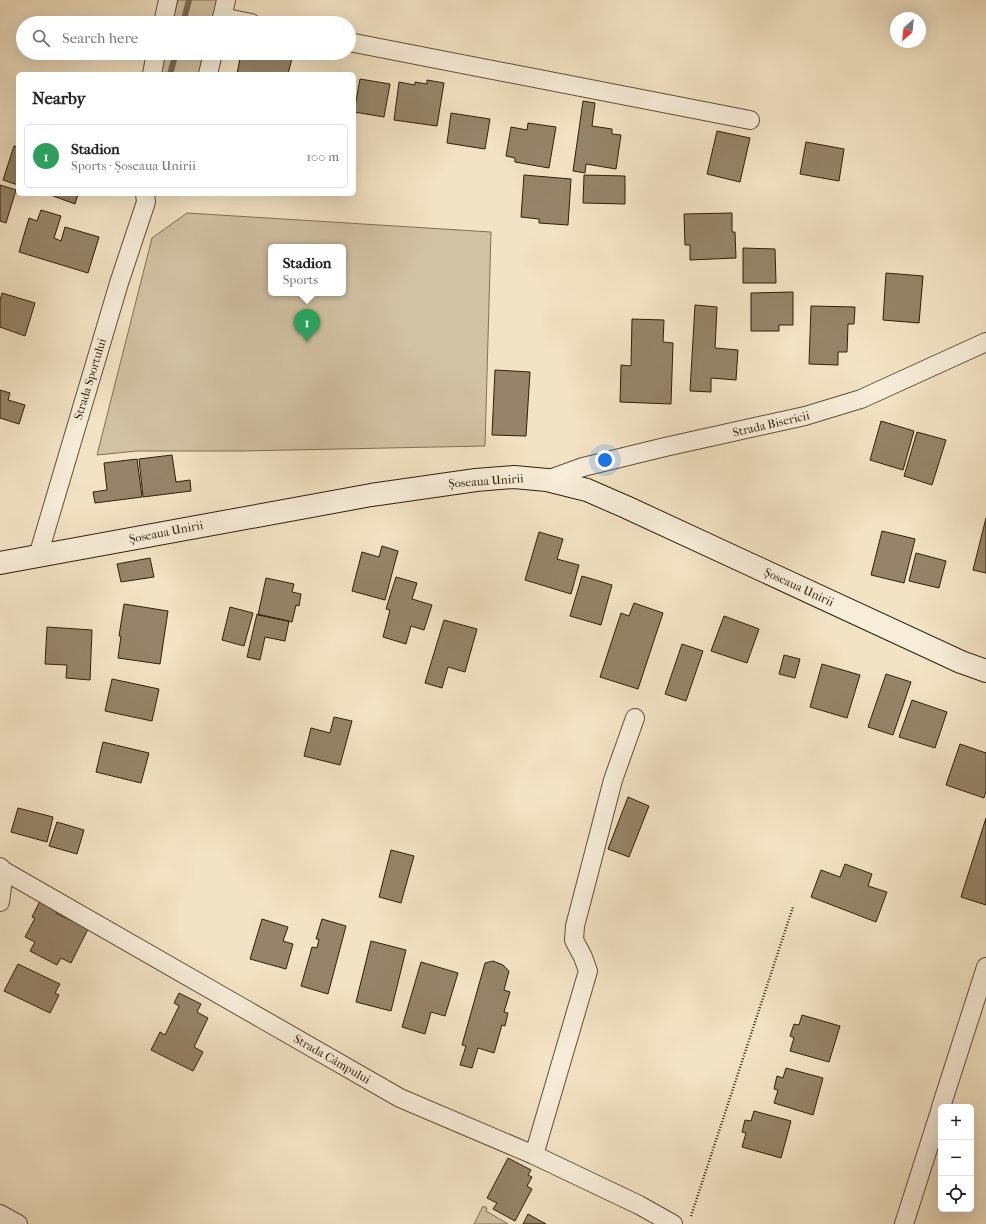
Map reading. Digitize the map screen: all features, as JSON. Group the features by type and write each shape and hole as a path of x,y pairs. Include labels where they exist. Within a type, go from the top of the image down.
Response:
{"main road":[{"name":"Șoseaua Unirii","path":"0,563 426,486 507,478 548,480 587,490 626,507 961,662 986,671"}],"street":[{"path":"165,16 168,0"},
{"path":"222,16 226,0"},
{"path":"356,43 750,120"},
{"path":"152,72 155,60"},
{"path":"208,72 211,60"},
{"name":"Strada Sportului","path":"38,556 117,290 148,197"},
{"name":"Strada Bisericii","path":"548,480 583,467 828,410 861,399 986,342"},
{"path":"534,1155 588,971 583,957 574,940 575,926 613,780 636,718"},
{"path":"0,902 2,869"},
{"name":"Strada Câmpului","path":"2,869 400,1098 534,1155 639,1205 672,1224"},
{"path":"942,1104 986,966"},
{"path":"904,1224 938,1116"},
{"path":"0,1214 18,1224"}],"path":[{"path":"691,1216 793,907"}],"shaded area":[{"path":"178,0 218,0 214,16 174,16"},
{"path":"163,60 203,60 200,72 160,72"},
{"path":"187,213 491,232 485,446 241,451 137,451 97,455 152,238"},
{"path":"483,1206 487,1208 486,1211 508,1224 474,1224"}],"building":[{"path":"240,60 292,60 288,72 237,72"},
{"path":"360,79 390,84 384,117 356,112 356,101"},
{"path":"427,80 444,83 437,126 394,120 399,82 415,85 415,82 427,84"},
{"path":"583,101 595,103 592,126 612,129 612,134 621,135 616,169 586,164 585,173 573,171"},
{"path":"451,113 490,119 485,149 447,143"},
{"path":"528,123 556,127 549,168 515,162 515,158 506,156 511,127 527,130"},
{"path":"717,131 750,138 740,182 707,174"},
{"path":"806,142 844,149 839,181 800,174"},
{"path":"14,146 16,146 16,184 3,180"},
{"path":"524,175 571,179 568,225 539,223 539,219 521,217"},
{"path":"584,175 625,176 625,204 583,203"},
{"path":"0,185 16,190 6,223 0,221"},
{"path":"53,196 77,196 75,204"},
{"path":"41,210 61,216 54,238 61,241 65,227 99,237 88,273 19,252 29,218 37,221"},
{"path":"732,213 732,232 735,232 736,258 690,260 690,245 685,245 684,214"},
{"path":"743,248 775,249 776,283 743,283"},
{"path":"886,273 923,276 919,323 883,320"},
{"path":"793,292 793,325 779,325 779,331 751,331 751,293"},
{"path":"2,293 35,303 25,336 0,327 0,301"},
{"path":"695,305 717,307 715,348 738,350 736,380 711,378 711,392 690,391"},
{"path":"811,306 855,307 854,324 848,324 847,352 838,352 838,365 809,364"},
{"path":"632,319 664,320 663,342 673,343 671,404 620,402 621,365 631,366"},
{"path":"495,370 530,372 526,436 492,435"},
{"path":"0,390 10,393 8,400 25,405 19,424 0,418"},
{"path":"881,421 914,431 903,470 870,460"},
{"path":"917,432 946,440 932,485 904,476"},
{"path":"172,455 176,482 190,480 191,491 143,497 139,459"},
{"path":"137,459 142,497 95,503 93,492 107,490 104,463"},
{"path":"986,518 986,573 973,570"},
{"path":"882,531 915,539 904,583 871,575"},
{"path":"539,532 563,539 557,559 579,565 571,594 525,580"},
{"path":"382,546 398,551 385,600 352,591 362,552 379,557"},
{"path":"916,553 946,561 939,588 909,581"},
{"path":"150,558 154,577 121,582 117,564"},
{"path":"582,576 612,585 601,625 570,616"},
{"path":"396,577 417,583 412,599 432,605 424,630 411,626 406,644 383,637 390,610 386,609"},
{"path":"266,578 294,584 292,592 301,594 299,606 296,605 292,622 258,615"},
{"path":"634,603 663,613 638,689 600,677 621,613 629,616"},
{"path":"124,604 168,611 160,664 118,658 121,636 119,636"},
{"path":"230,607 253,613 244,646 222,640"},
{"path":"257,614 289,621 285,641 265,637 260,660 247,657"},
{"path":"724,616 759,629 747,663 711,651"},
{"path":"444,620 477,629 465,672 448,667 442,688 425,683"},
{"path":"47,627 92,630 90,680 66,678 67,665 45,664"},
{"path":"682,644 703,651 686,701 665,694"},
{"path":"784,655 800,659 795,678 779,674"},
{"path":"822,664 860,675 847,718 810,707"},
{"path":"886,674 911,682 893,735 868,727"},
{"path":"112,679 159,689 152,721 105,711"},
{"path":"912,700 947,712 935,748 899,737"},
{"path":"334,717 352,721 340,765 304,756 311,728 330,733"},
{"path":"103,742 149,753 141,783 96,772"},
{"path":"960,744 986,753 986,791 984,798 946,785"},
{"path":"628,797 649,806 629,857 608,849"},
{"path":"18,808 53,817 47,842 11,832"},
{"path":"986,818 986,905 961,897"},
{"path":"57,822 84,830 77,854 49,846"},
{"path":"391,850 414,856 401,903 379,897"},
{"path":"845,864 872,874 868,886 887,892 876,922 811,897 821,870 840,877"},
{"path":"40,901 58,910 56,913 72,921 75,917 90,925 71,963 61,958 57,965 30,951 35,942 25,937 35,918 32,917"},
{"path":"262,919 288,927 283,941 293,944 286,969 250,959"},
{"path":"322,919 346,926 328,994 301,986 312,947 317,948 319,939 316,939"},
{"path":"371,941 406,950 391,1011 356,1002"},
{"path":"493,961 503,965 509,971 504,990 510,992 504,1012 508,1013 505,1026 502,1025 494,1053 478,1048 472,1068 460,1065 466,1046 462,1045 485,963"},
{"path":"421,962 458,973 445,1016 431,1012 425,1034 402,1027"},
{"path":"18,964 60,984 55,993 59,995 50,1013 4,991"},
{"path":"179,993 201,1004 197,1012 208,1018 194,1047 203,1052 193,1071 151,1050 160,1032 165,1035 179,1006 174,1003"},
{"path":"802,1015 840,1026 829,1062 790,1051 794,1038 790,1036 794,1024 799,1025"},
{"path":"786,1068 823,1078 813,1115 774,1103 778,1090 774,1089 777,1076 783,1078"},
{"path":"754,1111 791,1121 781,1158 742,1147 746,1133 742,1132 745,1120 751,1121"},
{"path":"508,1158 531,1170 528,1175 532,1177 527,1186 532,1189 515,1221 493,1209 497,1203 487,1198"},
{"path":"528,1214 546,1224 523,1224"}],"waterway":[{"path":"185,16 189,0"},
{"path":"171,72 174,60"}],"place":[{"name":"Stadion","path":"307,342"}]}
